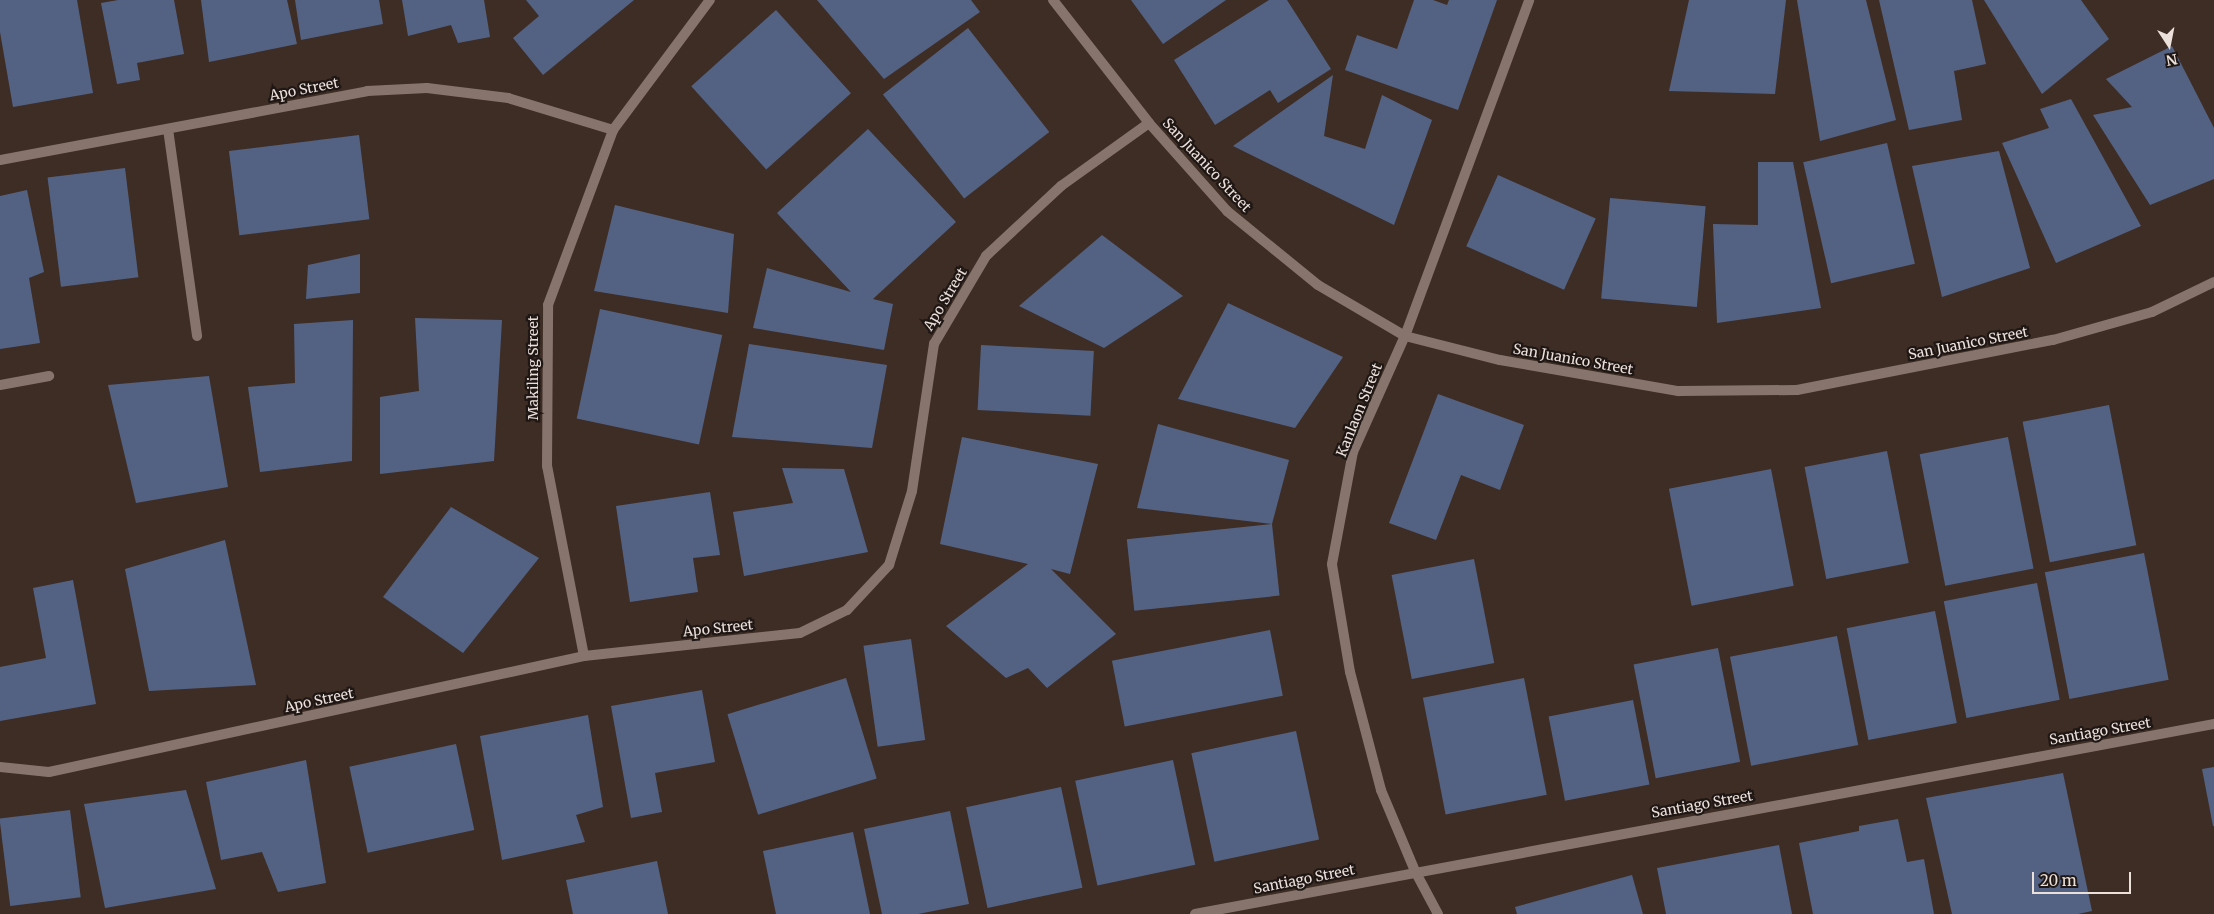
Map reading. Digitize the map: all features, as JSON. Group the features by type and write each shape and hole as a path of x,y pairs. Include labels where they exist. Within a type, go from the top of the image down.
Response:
{"street":[{"name":"Makiling Street","path":"584,656 547,466 548,305 613,130 710,0"},
{"name":"San Juanico Street","path":"1053,0 1149,123 1227,211 1318,285 1405,336 1500,360 1678,391 1797,390 2053,340 2152,312 2214,282"},
{"name":"Kanlaon Street","path":"1438,914 1415,870 1381,790 1350,672 1332,564 1353,452 1405,336 1530,0"},
{"name":"Apo Street","path":"0,160 367,90 427,88 508,98 613,130"},
{"name":"Apo Street","path":"0,766 49,772 584,656 800,633 847,610 889,565 912,491 934,344 986,256 1061,186 1149,123"},
{"path":"168,129 197,336"},
{"path":"0,385 49,376"},
{"name":"Santiago Street","path":"1195,914 1415,870 2214,724"}],"building":[{"path":"0,0 77,0 93,93 13,107 0,32"},
{"path":"118,0 174,0 184,54 137,63 140,80 117,84 101,3"},
{"path":"201,0 287,0 297,44 209,62"},
{"path":"295,0 379,0 383,24 301,40"},
{"path":"402,0 484,0 490,37 458,43 451,25 408,36"},
{"path":"526,0 634,0 543,75 513,38 539,16"},
{"path":"817,0 971,0 980,12 884,79"},
{"path":"1131,0 1226,0 1163,44"},
{"path":"1269,0 1287,0 1331,69 1278,103 1270,90 1215,125 1174,60"},
{"path":"1414,0 1433,0 1447,5 1449,0 1497,0 1458,110 1345,70 1357,35 1397,49"},
{"path":"1689,0 1786,0 1775,94 1669,91"},
{"path":"1797,0 1866,0 1896,120 1820,141"},
{"path":"1879,0 1972,0 1986,64 1954,71 1962,120 1909,130"},
{"path":"1984,0 2081,0 2109,39 2042,94"},
{"path":"776,10 851,93 766,170 691,86"},
{"path":"968,28 1049,132 964,199 883,94"},
{"path":"2172,46 2214,128 2214,179 2150,205 2093,115 2132,107 2106,79"},
{"path":"1333,75 1324,136 1365,149 1382,95 1432,120 1394,225 1233,146"},
{"path":"2071,99 2141,226 2056,263 2002,143 2049,128 2040,109"},
{"path":"868,129 956,222 873,299 893,304 884,350 753,328 767,268 851,292 777,213"},
{"path":"359,135 369,219 239,235 229,151"},
{"path":"1887,143 1915,264 1831,283 1803,162"},
{"path":"1999,151 2030,268 1942,297 1912,166"},
{"path":"1758,162 1793,162 1821,308 1717,323 1713,224 1758,225"},
{"path":"125,168 138,277 61,287 48,178"},
{"path":"1498,175 1596,219 1564,290 1466,246"},
{"path":"27,190 44,272 29,278 40,343 0,349 0,196"},
{"path":"1610,198 1706,206 1697,307 1601,299"},
{"path":"615,205 734,234 728,313 594,291"},
{"path":"1102,235 1183,296 1104,348 1019,306"},
{"path":"360,254 360,293 306,299 308,265"},
{"path":"1228,303 1343,357 1295,428 1178,399"},
{"path":"600,309 722,335 699,445 577,419"},
{"path":"415,318 502,320 494,461 380,474 380,397 419,391"},
{"path":"353,320 352,461 260,472 248,387 295,383 294,324"},
{"path":"749,344 887,365 872,448 732,437"},
{"path":"981,345 1094,351 1090,416 978,410"},
{"path":"209,376 228,487 136,503 108,385"},
{"path":"1438,394 1524,425 1500,490 1461,475 1436,540 1389,523"},
{"path":"2109,405 2136,545 2050,562 2023,422"},
{"path":"1158,424 1289,460 1272,524 1137,508"},
{"path":"962,437 1098,464 1070,574 1051,569 1116,634 1047,688 1028,668 1006,678 946,626 1028,564 940,544"},
{"path":"2008,437 2034,569 1945,586 1920,454"},
{"path":"1887,451 1909,563 1826,579 1805,467"},
{"path":"782,468 844,469 868,552 744,576 733,512 793,503"},
{"path":"1771,469 1794,586 1692,606 1669,489"},
{"path":"710,492 720,555 693,558 698,592 630,602 616,506"},
{"path":"451,507 539,558 463,653 383,597"},
{"path":"1272,524 1280,596 1134,611 1127,539"},
{"path":"225,540 256,685 149,691 125,569"},
{"path":"2144,553 2169,680 2069,699 2045,572"},
{"path":"1474,559 1494,663 1412,679 1392,575"},
{"path":"73,580 96,704 0,721 0,667 46,658 33,588"},
{"path":"2037,583 2060,700 1966,718 1944,601"},
{"path":"1935,611 1957,723 1868,740 1847,628"},
{"path":"1270,630 1283,696 1125,726 1112,661"},
{"path":"1837,636 1858,745 1751,766 1730,657"},
{"path":"911,639 925,740 878,747 863,646"},
{"path":"1718,648 1740,762 1656,778 1634,664"},
{"path":"846,678 877,778 758,815 727,714"},
{"path":"1524,678 1547,795 1446,814 1423,698"},
{"path":"702,690 715,762 655,773 662,812 631,818 611,706"},
{"path":"1633,700 1649,784 1565,801 1549,716"},
{"path":"588,715 603,807 576,815 585,842 502,860 480,736"},
{"path":"1296,731 1319,840 1214,862 1191,753"},
{"path":"456,744 474,830 368,853 349,767"},
{"path":"306,760 326,883 278,892 262,852 221,860 206,782"},
{"path":"1173,760 1195,865 1097,885 1075,781"},
{"path":"2214,767 2214,826 2213,826 2202,769"},
{"path":"2063,773 2092,911 2078,914 1952,914 1926,798"},
{"path":"1061,787 1082,888 988,908 966,807"},
{"path":"186,790 216,889 105,908 84,804"},
{"path":"70,810 81,897 10,906 0,819"},
{"path":"950,811 969,904 918,914 882,914 864,829"},
{"path":"1898,819 1907,862 1924,859 1934,914 1813,914 1799,843 1859,831 1859,826"},
{"path":"853,832 870,914 776,914 763,851"},
{"path":"1779,845 1792,914 1666,914 1657,868"},
{"path":"657,861 668,914 573,914 566,880"},
{"path":"1632,875 1643,914 1517,914 1515,907"}]}
